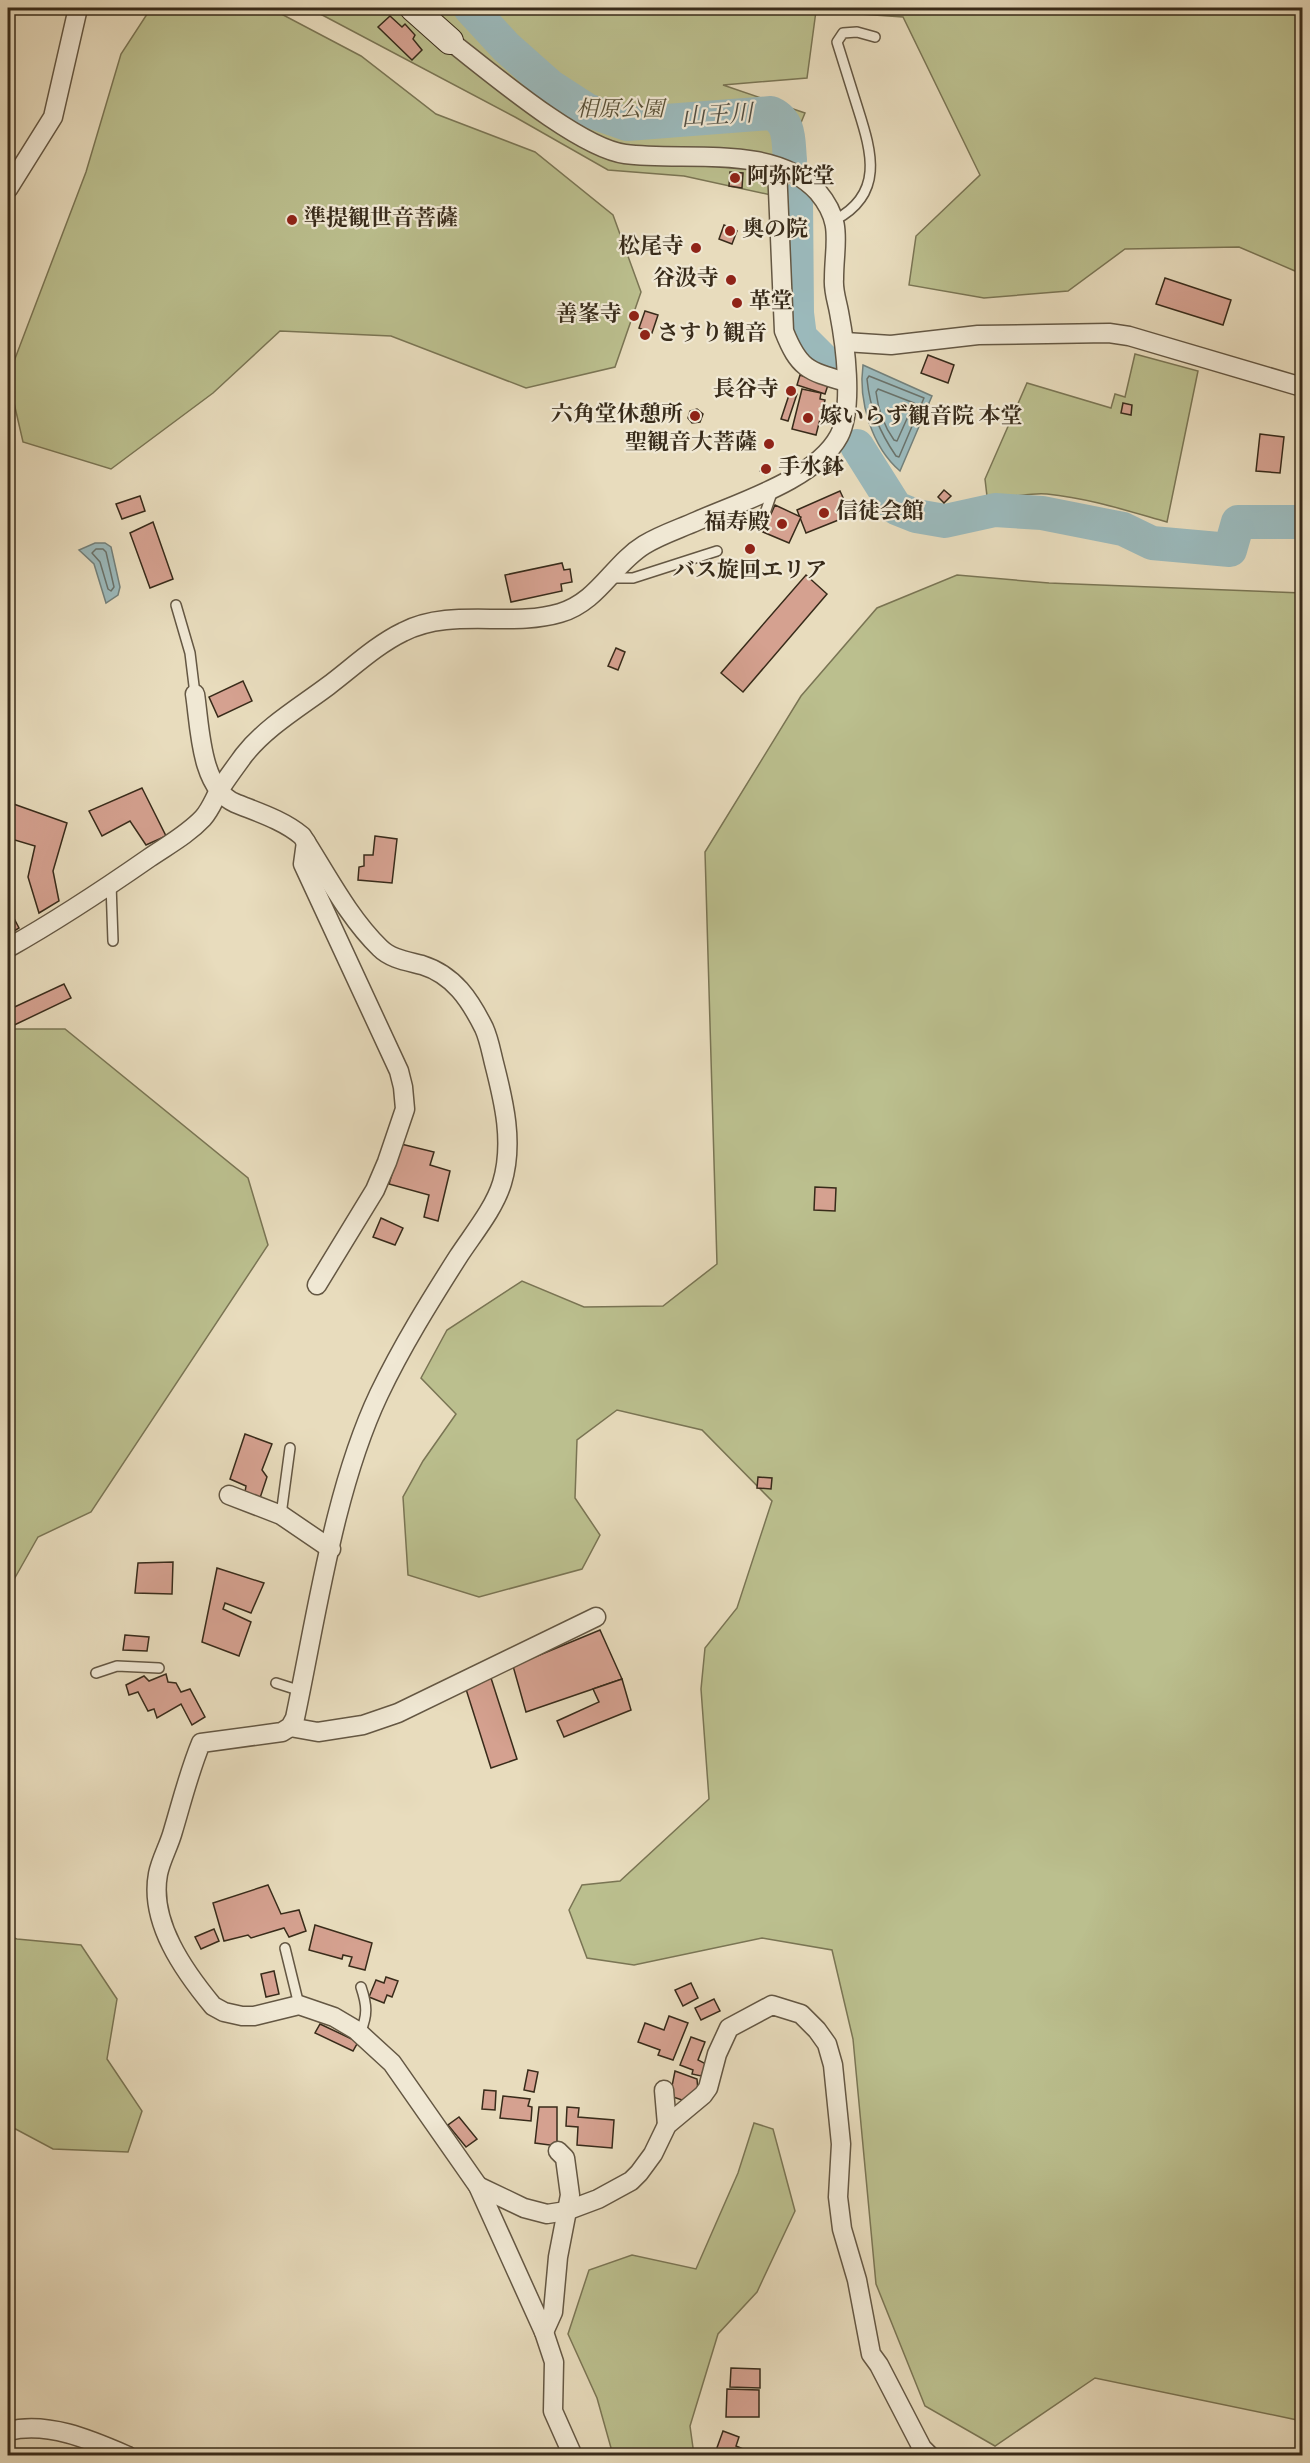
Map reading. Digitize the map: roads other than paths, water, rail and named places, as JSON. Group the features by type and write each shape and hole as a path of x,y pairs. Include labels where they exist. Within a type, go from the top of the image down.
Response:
{"street":[{"path":"8,189 53,117 78,8"},
{"path":"8,948 184,835 212,806 218,792 256,742 361,660 402,632 432,622 541,617 564,612 593,595 630,555 653,540 773,489 818,461 833,444 845,422 845,342 834,291 837,241 835,220 830,209 816,191 798,175 777,167 738,159 665,158 620,154 583,137 539,109 450,41 413,8"},
{"path":"777,167 784,331 793,355 806,368 846,382"},
{"path":"845,342 891,345 978,334 1109,333 1129,336 1302,387"},
{"path":"195,694 206,761 218,792 232,802 292,828 306,842 362,928 382,950 393,957 439,972 453,982 469,1002 486,1032 502,1094 509,1141 506,1168 498,1194 418,1320 367,1420 349,1474 295,1718 290,1727 282,1732 201,1743 162,1859 156,1886 163,1932 213,2006 224,2012 254,2016 299,2005 334,2017 360,2033 392,2063 478,2186 544,2332 554,2362 553,2411 573,2456"},
{"path":"306,842 303,864 399,1071 405,1100 405,1109 375,1190 317,1285"},
{"path":"229,1494 281,1515 331,1549"},
{"path":"290,1727 318,1732 363,1725 398,1713 596,1617"},
{"path":"478,2186 536,2212 547,2214 566,2211 598,2199 639,2174 653,2154 667,2125 708,2088 717,2054 729,2028 772,2005 801,2014 818,2030 827,2044 833,2065 840,2144 838,2197 842,2229 858,2280 871,2354 922,2448 930,2456"},
{"path":"664,2090 667,2125"},
{"path":"544,2332 553,2312 558,2257 570,2195 565,2158 558,2151"},
{"path":"8,2432 30,2427 50,2428 128,2456"}],"lane":[{"path":"835,220 858,204 866,189 872,166 869,144 837,42 843,33 857,32 875,37"},
{"path":"764,516 773,489"},
{"path":"611,578 633,578 717,551"},
{"path":"176,605 190,653 195,694"},
{"path":"111,884 113,941"},
{"path":"281,1515 290,1448"},
{"path":"96,1673 117,1666 159,1668"},
{"path":"276,1683 301,1691"},
{"path":"285,1948 299,2005"},
{"path":"360,2033 366,2020 367,2007 361,1987"}],"water":[{"path":"863,365 932,396 900,471 882,449 869,422 863,393"},
{"path":"95,543 105,543 111,547 120,587 118,595 106,603 94,564 79,550"}],"waterway":[{"name":"山王川","path":"470,8 506,47 550,86 587,110 627,124 771,113 782,121 785,127 790,160"},
{"name":"山王川","path":"796,200 797,313 800,337 832,369"},
{"path":"857,446 896,508 916,516 945,521 995,510 1042,513 1123,529 1152,543 1230,550 1238,522 1302,522"}],"place":[{"name":"阿弥陀堂","path":"735,178"},
{"name":"準提観世音菩薩","path":"292,220"},
{"name":"奥の院","path":"730,231"},
{"name":"松尾寺","path":"696,248"},
{"name":"谷汲寺","path":"731,280"},
{"name":"革堂","path":"737,303"},
{"name":"善峯寺","path":"634,316"},
{"name":"さすり観音","path":"645,335"},
{"name":"長谷寺","path":"791,391"},
{"name":"六角堂休憩所","path":"695,416"},
{"name":"嫁いらず観音院 本堂","path":"808,418"},
{"name":"聖観音大菩薩","path":"769,444"},
{"name":"手水鉢","path":"766,469"},
{"name":"信徒会館","path":"824,513"},
{"name":"福寿殿","path":"782,524"},
{"name":"バス旋回エリア","path":"750,549"}],"park label":[{"name":"相原公園","path":"620,111"}]}
